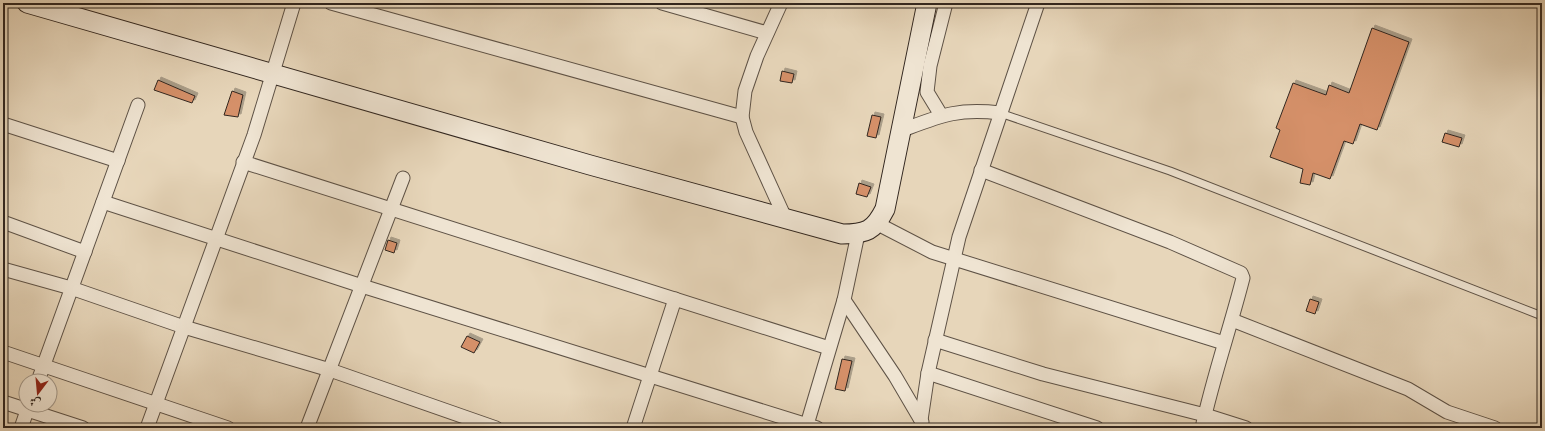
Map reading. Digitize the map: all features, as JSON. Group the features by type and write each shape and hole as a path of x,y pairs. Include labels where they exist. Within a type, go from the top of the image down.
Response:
{"main road":[{"path":"27,3 786,220 842,234 858,234 865,232 876,223 885,209 927,3"}],"street":[{"path":"147,428 215,238 254,135 294,3"},
{"path":"331,3 742,117"},
{"path":"662,3 767,33"},
{"path":"781,3 757,56 745,91 742,117 746,132 786,220"},
{"path":"941,115 926,92 930,66 946,3"},
{"path":"923,424 928,373 953,259 981,170 1038,3"},
{"path":"41,373 138,105"},
{"path":"900,131 941,115 961,111 1000,113"},
{"path":"3,124 118,161"},
{"path":"244,162 390,210 829,348"},
{"path":"981,170 1170,242 1241,273 1242,278 1232,320 1224,344 1204,422"},
{"path":"306,428 330,370 403,178"},
{"path":"103,202 362,286 810,427 829,348 844,300 858,234"},
{"path":"3,222 85,252"},
{"path":"876,223 916,244 953,259 1224,344"},
{"path":"3,269 72,288 184,327 330,370 496,428"},
{"path":"633,428 675,299"},
{"path":"844,300 895,376 923,424"},
{"path":"1232,320 1408,389 1446,412 1495,428"},
{"path":"935,340 1204,422 1246,428"},
{"path":"3,352 228,428"},
{"path":"928,373 1097,428"},
{"path":"3,402 18,406"},
{"path":"21,428 26,413"},
{"path":"42,413 83,428"}],"lane":[{"path":"1000,113 1170,171 1542,316"}],"building":[{"path":"1372,28 1409,42 1377,130 1360,124 1353,144 1344,141 1330,179 1313,173 1310,185 1300,183 1303,169 1270,157 1280,130 1276,128 1293,83 1326,95 1329,85 1349,93"},
{"path":"782,71 794,74 792,83 780,81"},
{"path":"158,80 195,96 192,103 154,90"},
{"path":"232,91 243,95 238,117 224,115"},
{"path":"872,115 881,117 876,138 867,136"},
{"path":"1445,133 1462,138 1459,147 1442,142"},
{"path":"859,183 871,187 867,197 856,194"},
{"path":"388,240 397,243 394,253 385,250"},
{"path":"1310,299 1319,302 1315,314 1306,311"},
{"path":"467,336 480,342 474,353 461,347"},
{"path":"842,359 852,361 845,391 835,389"}]}
